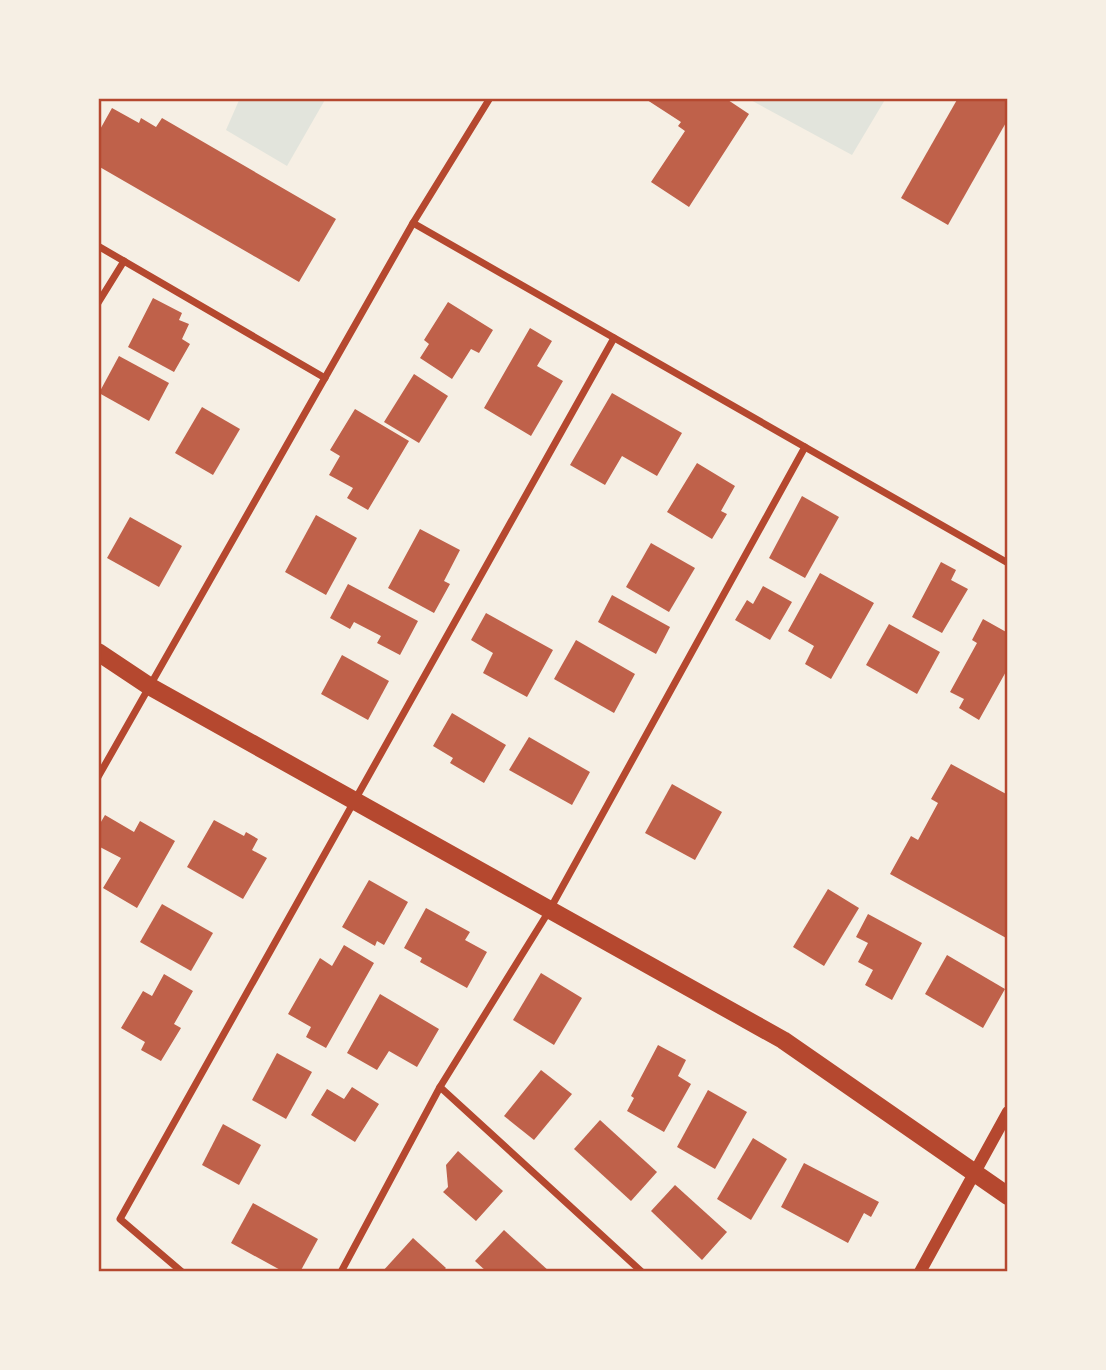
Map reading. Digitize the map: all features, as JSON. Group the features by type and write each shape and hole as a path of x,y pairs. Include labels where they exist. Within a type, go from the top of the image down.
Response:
{"main road":[{"path":"98,652 149,686 354,798 549,911 783,1040 1008,1196"}],"street":[{"path":"98,777 413,223 490,98"},
{"path":"413,223 1008,563"},
{"path":"98,246 325,378"},
{"path":"98,303 124,261"},
{"path":"182,1272 120,1219 614,338"},
{"path":"341,1272 440,1087 549,911 805,447"},
{"path":"440,1087 642,1272"},
{"path":"920,1272 977,1173 1008,1112"}],"shaded area":[{"path":"240,98 326,98 287,166 226,130"},
{"path":"747,98 886,98 852,155"}],"building":[{"path":"644,98 725,98 749,114 689,207 651,182 685,131 678,126 681,122"},
{"path":"958,98 1008,98 1008,119 948,225 901,198"},
{"path":"112,108 139,123 141,118 156,127 162,118 336,219 299,282 98,166 98,133"},
{"path":"153,298 182,313 179,320 189,324 182,339 190,344 174,372 128,347"},
{"path":"448,302 493,330 479,353 471,349 452,379 420,358 429,344 424,340"},
{"path":"530,328 552,341 537,366 563,381 531,436 484,408"},
{"path":"119,356 169,383 149,421 99,393"},
{"path":"414,374 448,396 419,443 384,422"},
{"path":"612,393 682,433 657,476 622,456 605,485 570,465"},
{"path":"202,407 240,429 213,475 175,453"},
{"path":"355,409 409,441 368,510 347,498 353,488 329,475 340,456 330,450"},
{"path":"697,463 735,486 721,511 727,514 712,539 667,512"},
{"path":"802,496 839,517 805,578 769,558"},
{"path":"316,515 357,538 326,595 285,572"},
{"path":"130,517 182,546 159,587 107,558"},
{"path":"420,529 460,550 444,581 450,584 434,613 388,588"},
{"path":"651,543 695,568 669,612 626,587"},
{"path":"941,562 956,570 951,580 968,589 942,633 912,617"},
{"path":"820,573 874,603 831,679 805,664 814,646 788,631"},
{"path":"348,584 418,621 400,655 377,643 381,636 354,622 350,629 330,618"},
{"path":"763,586 792,602 770,640 735,620 747,600 753,604"},
{"path":"612,595 670,627 656,654 598,622"},
{"path":"486,613 553,650 527,697 483,673 493,653 471,640"},
{"path":"983,619 1008,633 1008,668 979,720 959,708 964,699 950,692 977,643 972,640"},
{"path":"889,624 940,652 917,694 866,665"},
{"path":"576,640 635,674 614,713 554,679"},
{"path":"342,655 389,681 368,720 321,694"},
{"path":"452,713 506,745 484,783 450,763 453,758 433,746"},
{"path":"529,737 590,772 572,805 509,770"},
{"path":"951,764 1008,795 1008,939 890,874 911,836 918,840 938,803 931,799"},
{"path":"672,784 722,812 695,860 645,833"},
{"path":"105,815 134,832 140,821 175,841 137,908 103,888 121,858 98,846 98,827"},
{"path":"214,820 244,836 246,832 258,839 252,850 267,858 243,899 187,867"},
{"path":"369,880 408,902 384,945 377,941 375,946 342,927"},
{"path":"828,889 859,908 824,966 793,947"},
{"path":"162,904 213,933 191,971 140,942"},
{"path":"426,908 470,932 465,940 487,952 467,988 420,962 422,958 404,948"},
{"path":"868,914 922,943 892,1000 865,985 873,970 858,962 868,943 856,937"},
{"path":"344,945 374,963 326,1048 306,1037 311,1027 288,1014 320,958 332,966"},
{"path":"947,955 1005,989 983,1028 925,994"},
{"path":"541,973 582,998 554,1045 513,1020"},
{"path":"164,974 193,991 174,1024 181,1028 161,1061 141,1050 145,1042 121,1028 143,991 152,996"},
{"path":"380,994 439,1029 417,1067 389,1051 377,1070 347,1053"},
{"path":"658,1045 686,1060 678,1076 691,1084 664,1132 627,1111 634,1098 631,1096"},
{"path":"277,1053 312,1072 286,1119 252,1100"},
{"path":"541,1070 572,1094 534,1140 504,1116"},
{"path":"352,1087 379,1104 355,1142 311,1115 327,1089 344,1099"},
{"path":"708,1090 747,1112 715,1169 677,1147"},
{"path":"600,1120 657,1172 631,1201 574,1149"},
{"path":"223,1124 261,1145 239,1185 202,1165"},
{"path":"753,1138 787,1159 751,1220 717,1199"},
{"path":"458,1151 503,1191 476,1221 443,1192 448,1187 446,1165"},
{"path":"804,1163 879,1202 871,1217 864,1213 848,1243 781,1207"},
{"path":"675,1185 727,1232 702,1260 651,1211"},
{"path":"253,1203 318,1239 300,1272 284,1272 231,1243"},
{"path":"504,1230 550,1272 487,1272 475,1261"},
{"path":"413,1238 446,1268 442,1272 382,1272"}]}
